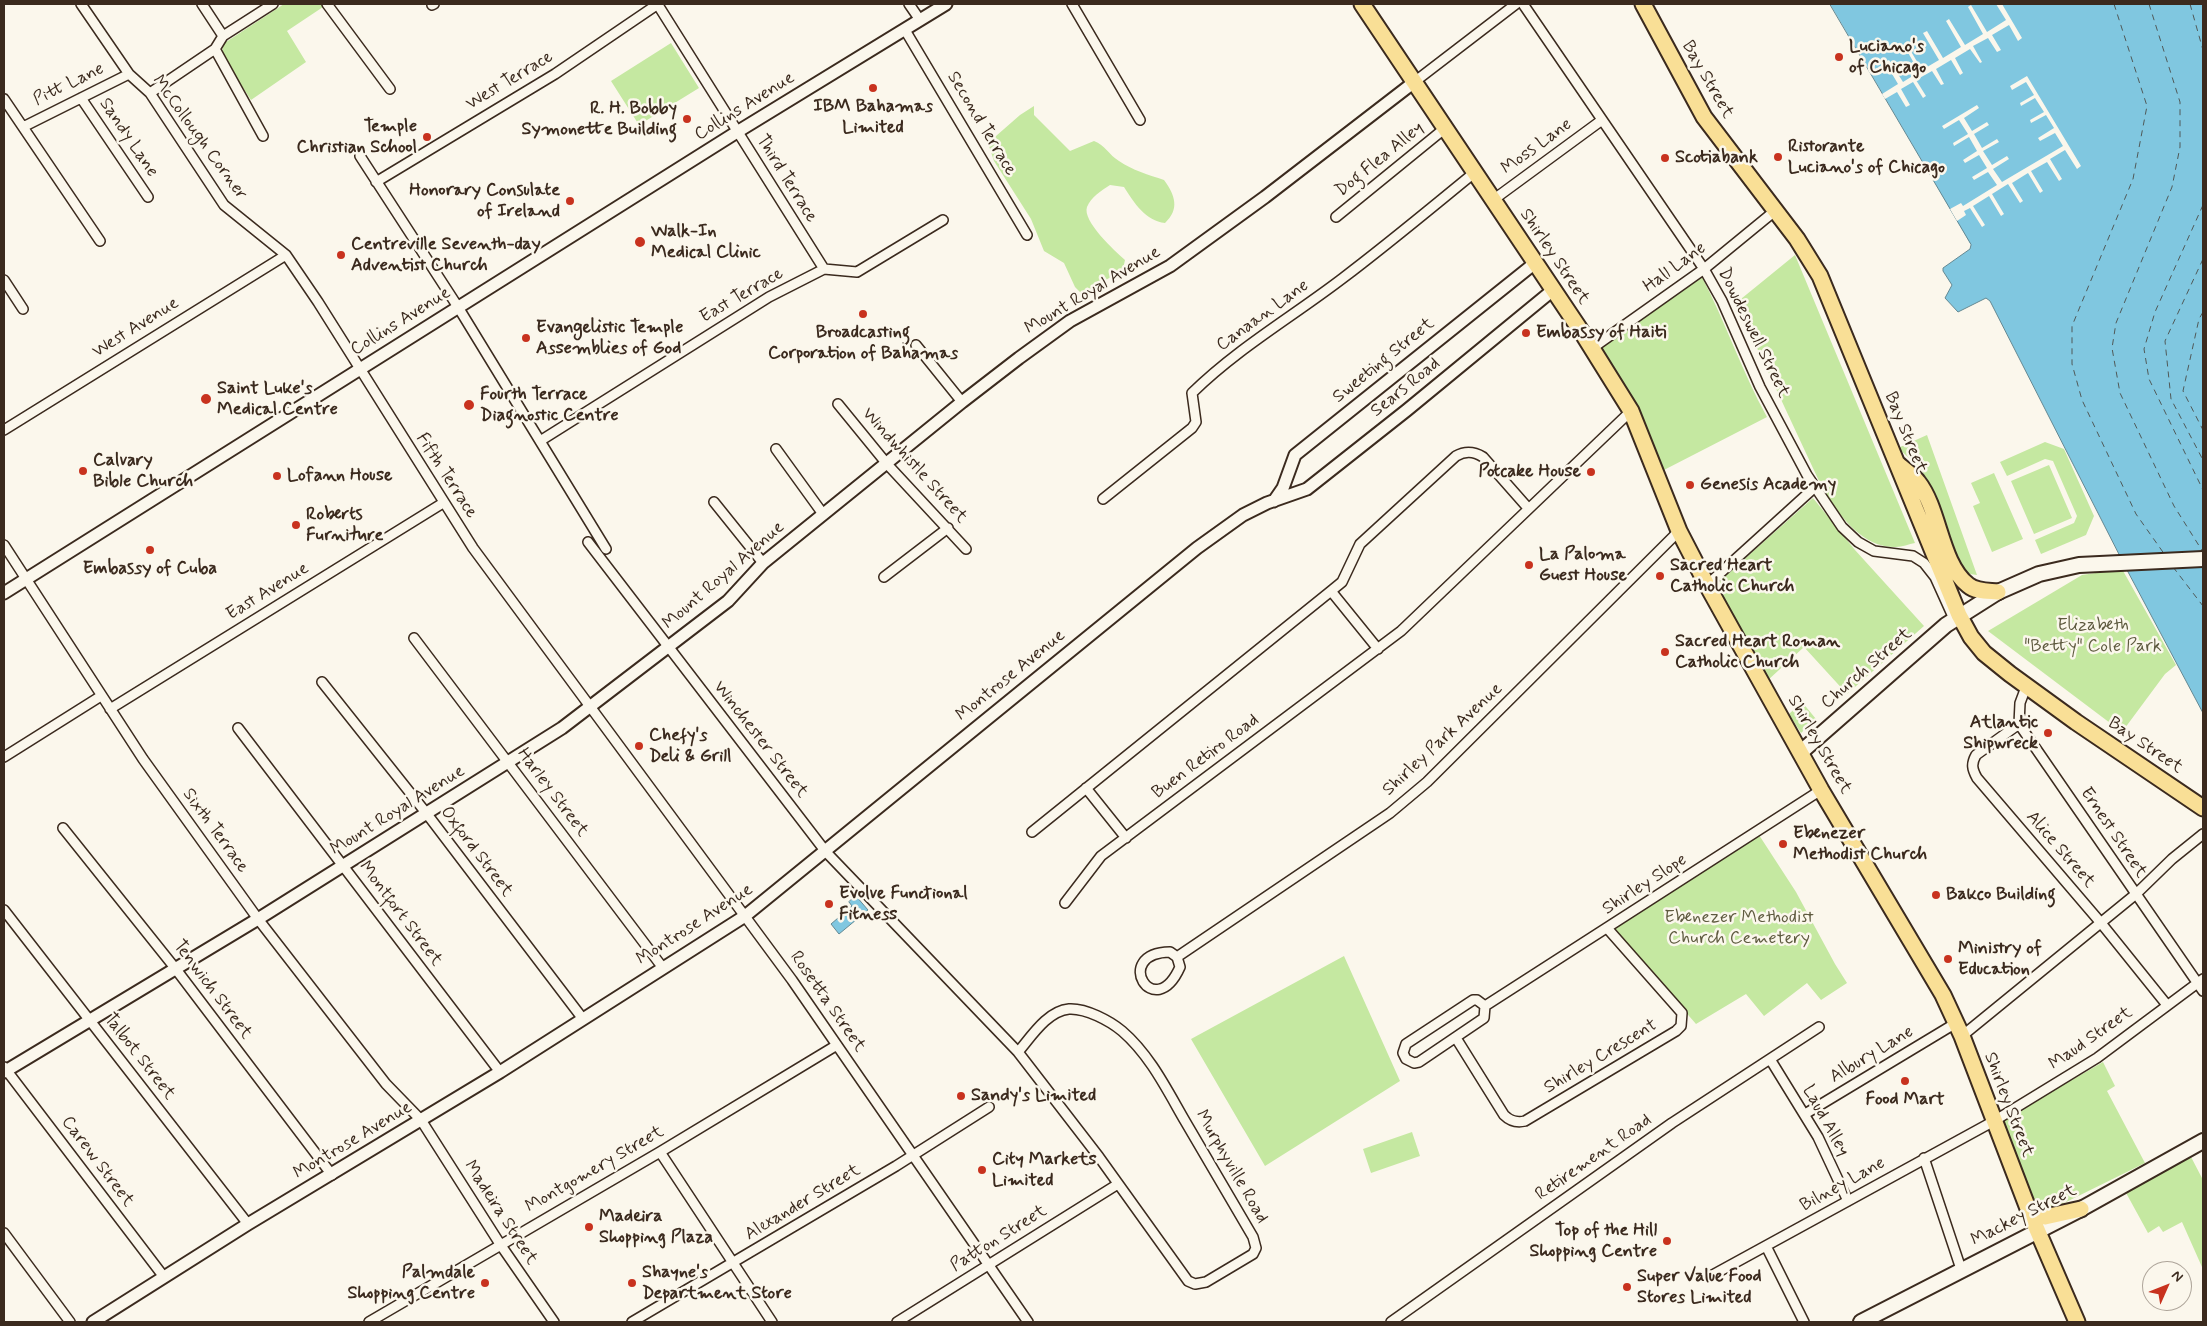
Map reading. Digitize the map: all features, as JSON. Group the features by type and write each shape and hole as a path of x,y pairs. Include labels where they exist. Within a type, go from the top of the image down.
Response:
{"highway":[{"name":"Shirley Street","path":"1362,4 1553,290 1631,411 1679,531 1707,585 1821,790 1943,995 1959,1030 2029,1211 2077,1322"},
{"name":"Bay Street","path":"1643,4 1704,116 1776,210 1820,276 1956,617 1984,653 2026,687 2203,808"},
{"path":"1895,461 1918,482 1950,558 1960,576 1968,585 1976,590 1998,592"},
{"path":"2029,1211 2045,1217 2081,1209"}],"main road":[{"name":"Church Street","path":"1801,752 1956,617 1998,592 2039,574 2080,566 2203,559"},
{"name":"Mackey Street","path":"1862,1322 1961,1269 2081,1209 2203,1142"}],"street":[{"name":"McCollough Corner","path":"81,4 129,74 150,93 224,205 286,255"},
{"path":"202,4 222,36"},
{"path":"150,93 215,49 222,36 273,4"},
{"path":"327,4 390,89"},
{"name":"Third Terrace","path":"658,4 824,269"},
{"name":"West Terrace","path":"376,182 555,74 658,4"},
{"path":"909,4 920,20"},
{"name":"Collins Avenue","path":"4,593 289,415 359,368 946,4"},
{"path":"1072,4 1140,120"},
{"path":"1413,83 1516,4"},
{"name":"Dowdeswell Street","path":"1523,4 1704,269 1722,301 1760,387 1815,487 1842,527 1865,547 1874,551 1913,556 1924,563 1935,577 1956,617"},
{"name":"Second Terrace","path":"905,30 1028,235"},
{"path":"215,49 264,136"},
{"name":"Pitt Lane","path":"23,126 129,74"},
{"name":"Mount Royal Avenue","path":"5,1070 258,919 509,762 589,708 728,601 763,563 962,402 1070,321 1178,260 1265,197 1413,83"},
{"name":"Sandy Lane","path":"81,98 148,197"},
{"path":"4,99 100,241"},
{"name":"Moss Lane","path":"1493,200 1602,120"},
{"name":"Dog Flea Alley","path":"1336,217 1444,129"},
{"path":"360,156 458,307 606,549"},
{"name":"Canaan Lane","path":"1102,500 1192,428 1196,422 1192,394 1234,354 1342,279 1474,174"},
{"name":"Hall Lane","path":"1591,349 1704,269 1776,210"},
{"path":"824,269 857,272 943,220"},
{"name":"Fifth Terrace","path":"286,255 318,302 443,503 514,606 589,708"},
{"name":"West Avenue","path":"4,430 286,255"},
{"name":"Sweeting Street","path":"1274,501 1284,488 1295,455 1535,263"},
{"name":"East Terrace","path":"540,441 769,297 824,269"},
{"path":"4,280 23,309"},
{"name":"Sears Road","path":"1274,501 1307,489 1408,410 1553,290"},
{"path":"916,345 962,402"},
{"name":"Windwhistle Street","path":"838,404 887,464 966,549"},
{"name":"Buen Retiro Road","path":"1065,903 1101,856 1401,631 1631,411"},
{"path":"776,449 823,514"},
{"path":"1032,832 1332,591 1342,582 1360,544 1456,456 1463,452 1478,454 1483,457 1528,508"},
{"path":"1707,585 1815,487"},
{"name":"Montrose Avenue","path":"93,1322 248,1224 500,1072 745,916 826,852 971,730 1197,548 1243,515 1274,501"},
{"path":"714,502 763,563"},
{"name":"East Avenue","path":"110,709 443,503"},
{"path":"884,577 948,528"},
{"name":"Shirley Park Avenue","path":"1177,957 1390,813 1428,782 1679,531"},
{"name":"Winchester Street","path":"588,542 826,852"},
{"name":"Sixth Terrace","path":"4,545 24,580 143,759 258,919 386,1084 421,1120"},
{"path":"1332,591 1378,649"},
{"name":"Harley Street","path":"414,638 663,968"},
{"name":"Oxford Street","path":"322,682 427,814 583,1019"},
{"path":"2019,724 2020,703 2026,687"},
{"path":"4,757 101,696"},
{"name":"Rosetta Street","path":"589,708 745,916 837,1045 1028,1322"},
{"name":"Ernest Street","path":"2019,724 2136,894 2201,984"},
{"name":"Alice Street","path":"2019,724 1976,755 1972,761 1972,770 2101,923 2167,1005"},
{"name":"Montfort Street","path":"238,728 500,1072"},
{"path":"1086,788 1126,838"},
{"name":"Shirley Slope","path":"1484,1006 1821,790"},
{"name":"Tenwich Street","path":"63,828 175,968 332,1175"},
{"name":"Albury Lane","path":"1805,1114 1959,1030 2101,923 2136,894 2172,859 2203,834"},
{"name":"Murphyville Road","path":"826,852 1018,1052 1118,1184 1188,1281 1195,1284 1206,1282 1253,1254 1256,1248 1253,1237 1160,1078 1138,1048 1121,1031 1107,1021 1070,1009 1058,1012 1048,1019 1018,1052"},
{"name":"Talbot Street","path":"4,910 248,1224"},
{"name":"Shirley Crescent","path":"1456,1038 1504,1114 1508,1119 1518,1122 1524,1121 1676,1031 1681,1026 1682,1013 1608,928"},
{"path":"1170,952 1177,957 1180,968 1170,982 1155,990 1147,988 1142,983 1139,975 1140,968 1152,956 1170,952"},
{"name":"Maud Street","path":"1994,1121 2098,1058 2167,1005 2201,984"},
{"name":"Shirley Slope","path":"1477,1000 1484,1006 1484,1018 1419,1062 1410,1062 1404,1056 1406,1044 1468,1003 1477,1000"},
{"name":"Retirement Road","path":"1391,1322 1672,1123 1819,1027"},
{"name":"Montgomery Street","path":"369,1322 660,1152 837,1045"},
{"name":"Laud Alley","path":"1770,1058 1818,1137 1848,1201"},
{"name":"Carew Street","path":"5,1070 164,1277"},
{"name":"Alexander Street","path":"632,1322 914,1156 989,1107"},
{"name":"Madeira Street","path":"421,1120 500,1244 554,1322"},
{"name":"Bilney Lane","path":"1709,1277 1994,1121"},
{"path":"660,1152 772,1322"},
{"path":"1924,1158 1961,1269"},
{"name":"Patton Street","path":"897,1322 1118,1184"},
{"path":"4,1233 70,1322"},
{"path":"1766,1246 1804,1322"}],"green space":[{"path":"284,4 321,4 323,7 287,31 306,62 251,100 222,56 223,44"},
{"path":"671,43 699,88 639,125 611,81"},
{"path":"1034,106 1034,115 1070,151 1094,141 1124,164 1164,180 1173,197 1173,212 1165,223 1158,222 1146,215 1136,205 1124,187 1110,185 1091,200 1087,207 1089,220 1100,235 1125,260 1123,269 1089,291 1081,293 1075,287 1064,263 1044,251 1031,219 994,161 988,143 1020,115"},
{"path":"1795,255 1915,543 1896,547 1874,543 1847,523 1826,496 1736,303"},
{"path":"1702,277 1767,417 1662,471 1642,416 1599,350"},
{"path":"1927,435 1977,575 1963,573 1922,470 1898,448"},
{"path":"2045,442 2064,449 2094,516 2086,535 2041,554 2035,540 2074,523 2077,516 2053,461 2045,459 2007,476 2000,462"},
{"path":"2049,465 2072,518 2034,534 2011,481"},
{"path":"1994,473 2023,539 1992,552 1973,506 1980,503 1971,483"},
{"path":"1813,498 1855,550 1924,626 1847,694 1804,647 1767,681 1713,587"},
{"name":"Elizabeth \"Betty\" Cole Park","path":"2122,569 2176,665 2165,674 2122,732 1988,631 2082,575"},
{"path":"1802,702 1816,719 1801,733 1789,714"},
{"name":"Ebenezer Methodist Church Cemetery","path":"1759,835 1796,892 1847,983 1821,1000 1807,983 1764,1016 1746,994 1696,1024 1613,929"},
{"path":"1344,956 1400,1081 1265,1166 1191,1039"},
{"path":"2103,1062 2115,1086 2107,1091 2145,1163 2052,1209 2032,1204 1999,1122"},
{"path":"1412,1132 1420,1156 1371,1173 1363,1149"},
{"path":"2190,1155 2203,1180 2202,1267 2182,1222 2163,1232 2159,1226 2148,1233 2125,1191"}],"water":[{"path":"1830,4 2203,4 2203,713 2127,570 1990,301 1986,298 1958,312 1945,298 1952,285 1943,268 1970,249 1971,245"},
{"path":"856,896 868,910 839,934 831,924 852,906 849,902"}],"pier":[{"path":"1996,4 2002,4 2022,38 2018,41 2009,25 1992,35 2001,50 1997,52 1988,38 1973,46 1982,62 1980,63 1970,49 1955,58 1963,73 1960,75 1951,60 1936,69 1944,84 1941,85 1932,71 1916,80 1926,96 1923,98 1913,82 1901,89 1910,105 1906,107 1897,92 1885,99 1882,94 1898,84 1885,62 1889,60 1903,82 1919,72 1906,49 1909,48 1922,70 1939,60 1923,33 1927,31 1943,58 1961,47 1946,21 1949,19 1965,45 1983,34 1968,7 1971,5 1987,32 2006,20"},
{"path":"2027,76 2081,166 2077,169 2065,150 2050,159 2062,179 2059,181 2047,162 2031,171 2043,191 2040,193 2028,173 2012,183 2023,201 2020,203 2008,184 1992,194 2004,214 2001,216 1989,196 1973,206 1985,225 1982,227 1970,208 1964,211 1966,215 1957,221 1950,209 1961,203 1963,206 1997,185 1988,172 1974,180 1972,177 1987,168 1979,155 1965,163 1963,160 1977,151 1969,137 1954,146 1953,143 1968,134 1959,120 1944,129 1942,126 1977,105 1979,108 1964,118 1972,131 1987,122 1989,125 1974,134 1982,148 1997,139 1999,142 1983,151 1992,165 2007,156 2009,159 1993,169 2002,182 2063,146 2055,133 2040,141 2038,138 2054,128 2046,115 2031,123 2030,120 2044,112 2035,98 2021,106 2020,103 2034,95 2026,82 2012,90 2010,86"}],"ferry route":[{"path":"2114,4 2147,106 2133,179 2072,326 2072,364 2082,400 2136,514 2165,555"},
{"path":"2149,4 2180,102 2180,147 2172,187 2116,323 2112,348 2120,393 2174,506 2203,552"},
{"path":"2190,4 2203,50"},
{"path":"2203,205 2155,312 2144,349 2149,379 2203,490"},
{"path":"2203,259 2165,341 2171,399 2203,460"},
{"path":"2203,312 2199,319 2183,391 2203,430"},
{"path":"2173,567 2203,606"}],"place":[{"name":"Luciano's of Chicago","path":"1839,57"},
{"name":"IBM Bahamas Limited","path":"873,88"},
{"name":"R. H. Bobby Symonette Building","path":"687,119"},
{"name":"Temple Christian School","path":"427,137"},
{"name":"Ristorante Luciano's of Chicago","path":"1778,157"},
{"name":"Scotiabank","path":"1665,158"},
{"name":"Honorary Consulate of Ireland","path":"570,201"},
{"name":"Walk-In Medical Clinic","path":"640,242"},
{"name":"Centreville Seventh-day Adventist Church","path":"341,255"},
{"name":"Broadcasting Corporation of Bahamas","path":"863,314"},
{"name":"Embassy of Haiti","path":"1526,333"},
{"name":"Evangelistic Temple Assemblies of God","path":"526,338"},
{"name":"Saint Luke's Medical Centre","path":"206,399"},
{"name":"Fourth Terrace Diagnostic Centre","path":"469,405"},
{"name":"Calvary Bible Church","path":"83,471"},
{"name":"Potcake House","path":"1591,472"},
{"name":"Lofann House","path":"277,476"},
{"name":"Genesis Academy","path":"1690,485"},
{"name":"Roberts Furniture","path":"296,525"},
{"name":"Embassy of Cuba","path":"150,550"},
{"name":"La Paloma Guest House","path":"1529,565"},
{"name":"Sacred Heart Catholic Church","path":"1660,576"},
{"name":"Sacred Heart Roman Catholic Church","path":"1665,652"},
{"name":"Atlantic Shipwreck","path":"2048,733"},
{"name":"Chefy's Deli & Grill","path":"639,746"},
{"name":"Ebenezer Methodist Church","path":"1783,844"},
{"name":"Bakco Building","path":"1936,895"},
{"name":"Evolve Functional Fitness","path":"829,904"},
{"name":"Ministry of Education","path":"1948,959"},
{"name":"Food Mart","path":"1905,1081"},
{"name":"Sandy's Limited","path":"961,1096"},
{"name":"City Markets Limited","path":"982,1170"},
{"name":"Madeira Shopping Plaza","path":"589,1227"},
{"name":"Top of the Hill Shopping Centre","path":"1667,1241"},
{"name":"Palmdale Shopping Centre","path":"485,1283"},
{"name":"Shayne's Department Store","path":"632,1283"},
{"name":"Super Value Food Stores Limited","path":"1627,1287"}]}
